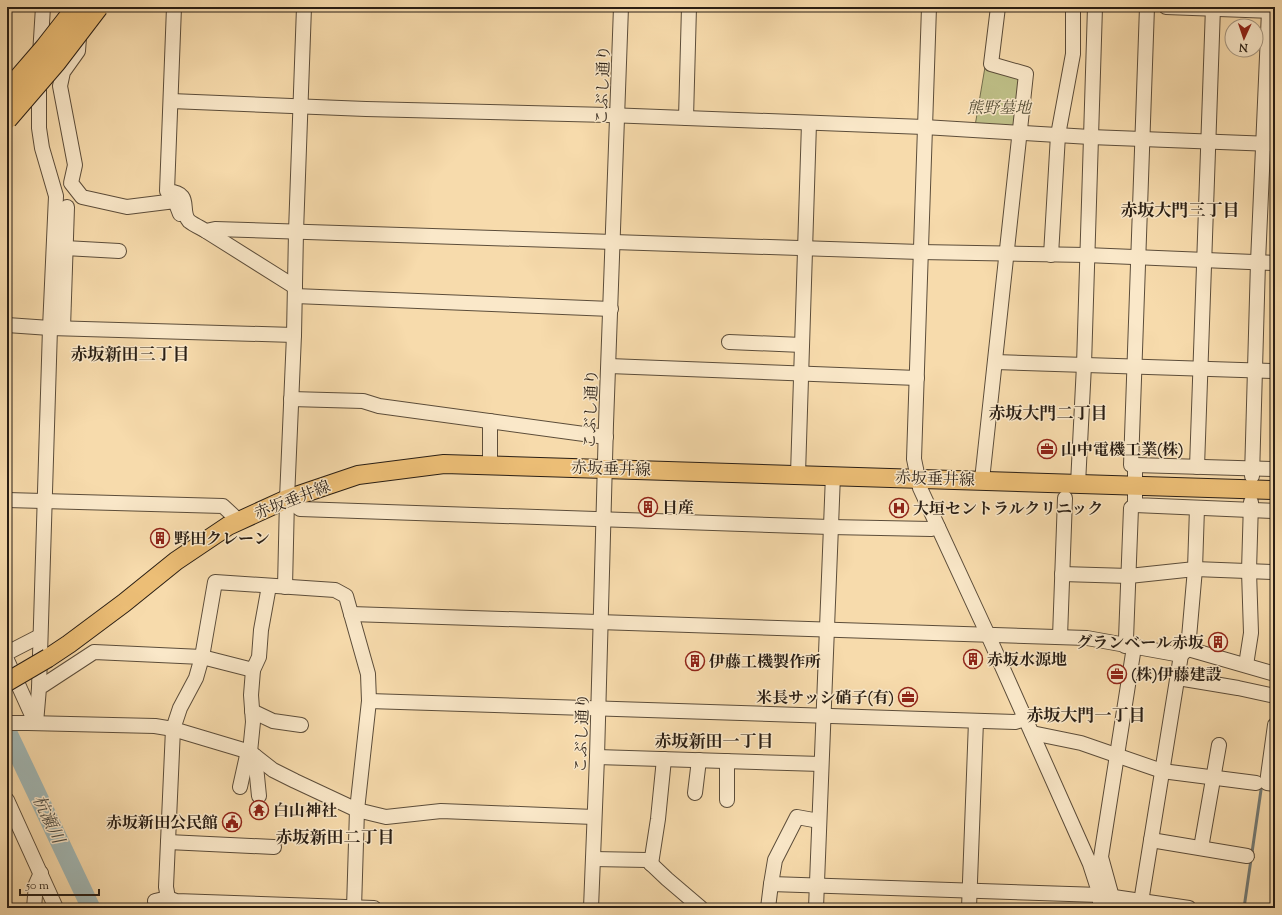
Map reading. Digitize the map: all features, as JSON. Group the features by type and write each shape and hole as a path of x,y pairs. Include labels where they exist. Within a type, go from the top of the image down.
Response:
{"highway":[{"path":"7,92 45,48 77,7"},
{"path":"7,119 56,62 98,7"}],"main road":[{"name":"赤坂垂井線","path":"7,682 69,644 176,561 228,526 287,498 358,475 444,464 1275,490"}],"street":[{"path":"43,7 39,66 39,128 42,148 56,196 57,328"},
{"path":"72,7 79,38 78,51 63,72 60,86 75,165 71,183 82,197 127,207 175,201 179,213 188,220 295,292 611,309"},
{"path":"174,7 168,191 174,191 182,197 185,203 185,213 188,220"},
{"path":"285,587 304,7"},
{"name":"こぶし通り","path":"591,908 599,708 605,468 621,7"},
{"path":"686,118 689,7"},
{"path":"929,7 914,459 917,478 920,488 1032,733 1090,864 1104,900"},
{"path":"982,480 1026,74 991,64 998,7"},
{"path":"1052,255 1058,135 1073,54 1073,7"},
{"path":"1078,484 1084,365 1086,255 1095,7"},
{"path":"1147,7 1131,465 1197,467 1252,472 1275,469"},
{"path":"1166,7 1272,11 1269,144 1258,262 1252,472"},
{"path":"1197,467 1213,8"},
{"path":"171,101 924,127 1090,137 1269,144"},
{"path":"798,474 809,123"},
{"path":"32,723 38,688 44,502 67,207"},
{"path":"206,231 215,229 614,241 805,249 1086,255 1275,262"},
{"path":"65,248 119,250"},
{"path":"7,325 57,328 294,335"},
{"path":"729,342 802,345"},
{"path":"995,362 1275,371"},
{"path":"609,366 917,378"},
{"path":"291,399 363,401 379,406 606,437"},
{"path":"490,421 490,465"},
{"path":"1135,465 1135,505"},
{"path":"816,908 820,764 832,475"},
{"path":"287,498 300,509 830,527 931,529 938,527"},
{"path":"1060,637 1065,498"},
{"path":"7,500 223,506 239,521"},
{"path":"1104,900 1101,856 1116,755 1129,646 1126,639 1131,508 1135,505 1197,508 1251,506 1275,511"},
{"path":"1246,665 1251,633 1249,571 1251,506"},
{"path":"1141,902 1178,678 1185,652 1195,569 1197,508"},
{"path":"1062,574 1129,576 1195,569 1275,572"},
{"path":"354,908 357,810 369,701 368,674 346,596 335,590 215,582 202,657 196,678 180,708 173,729 166,887 161,899 176,901 354,908 374,908"},
{"path":"258,796 251,753 253,722 251,695 253,670 259,657 261,630 269,586"},
{"path":"351,614 1087,638 1129,646 1185,652 1275,672"},
{"path":"7,653 40,636"},
{"path":"38,688 94,652 202,657 253,670"},
{"path":"7,660 32,723"},
{"path":"1178,678 1218,684 1273,696"},
{"path":"369,701 976,721 1015,722 1025,719"},
{"path":"252,711 273,721 301,725"},
{"path":"969,908 976,721"},
{"path":"7,723 155,726 173,729 251,753 273,770 295,781 357,810 386,817 441,812 594,817"},
{"path":"1275,725 1267,783 1275,784"},
{"path":"1032,733 1082,743 1162,771 1256,784"},
{"path":"1201,848 1219,745"},
{"path":"240,787 251,753"},
{"path":"597,757 820,764"},
{"path":"651,864 658,819 664,759"},
{"path":"695,793 699,760"},
{"path":"727,761 727,800"},
{"path":"7,800 56,908"},
{"path":"768,908 775,860 797,817 819,821"},
{"path":"1151,840 1247,856"},
{"path":"168,842 274,847"},
{"path":"593,859 646,860 696,906"},
{"path":"34,908 36,884 41,873"},
{"path":"771,884 970,891 1141,902 1189,908"}],"green space":[{"name":"熊野墓地","path":"985,67 1021,75 1018,127 975,126"}],"waterway":[{"path":"1271,722 1275,700"},
{"name":"杭瀬川","path":"7,731 91,908"},
{"path":"1244,908 1262,783"}],"place":[{"name":"山中電機工業(株)","path":"1047,449"},
{"name":"日産","path":"648,507"},
{"name":"大垣セントラルクリニック","path":"899,508"},
{"name":"野田クレーン","path":"160,538"},
{"name":"グランベール赤坂","path":"1218,642"},
{"name":"赤坂水源地","path":"973,659"},
{"name":"伊藤工機製作所","path":"695,661"},
{"name":"(株)伊藤建設","path":"1117,674"},
{"name":"米長サッシ硝子(有)","path":"908,697"},
{"name":"白山神社","path":"259,810"},
{"name":"赤坂新田公民館","path":"232,822"}],"district":[{"name":"赤坂大門三丁目","path":"1180,210"},
{"name":"赤坂新田三丁目","path":"130,354"},
{"name":"赤坂大門二丁目","path":"1048,413"},
{"name":"赤坂大門一丁目","path":"1086,715"},
{"name":"赤坂新田一丁目","path":"714,741"},
{"name":"赤坂新田二丁目","path":"335,837"}]}
